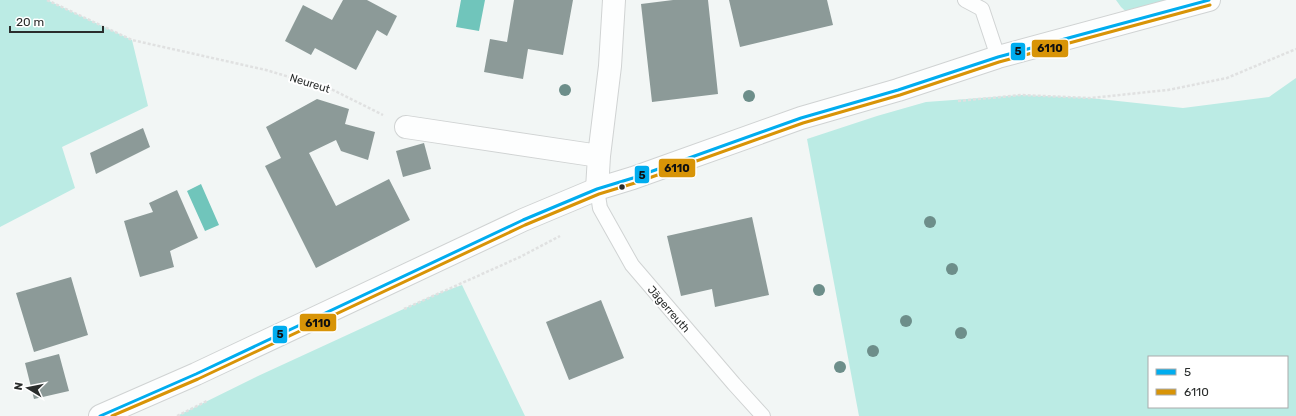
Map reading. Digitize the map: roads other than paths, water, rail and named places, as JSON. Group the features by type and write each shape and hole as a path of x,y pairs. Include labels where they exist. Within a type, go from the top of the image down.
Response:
{"street":[{"path":"597,189 599,156 610,66 614,0"},
{"path":"100,416 196,374 523,220 597,189 633,178 800,118 898,90 998,57 1209,0"},
{"path":"406,127 599,156"}],"lane":[{"path":"965,0 982,9 998,57"},
{"name":"Jägerreuth","path":"597,189 600,208 632,265 763,416"}],"water":[{"path":"461,0 485,0 479,31 456,27"},
{"path":"201,184 219,225 205,231 187,191"}]}
